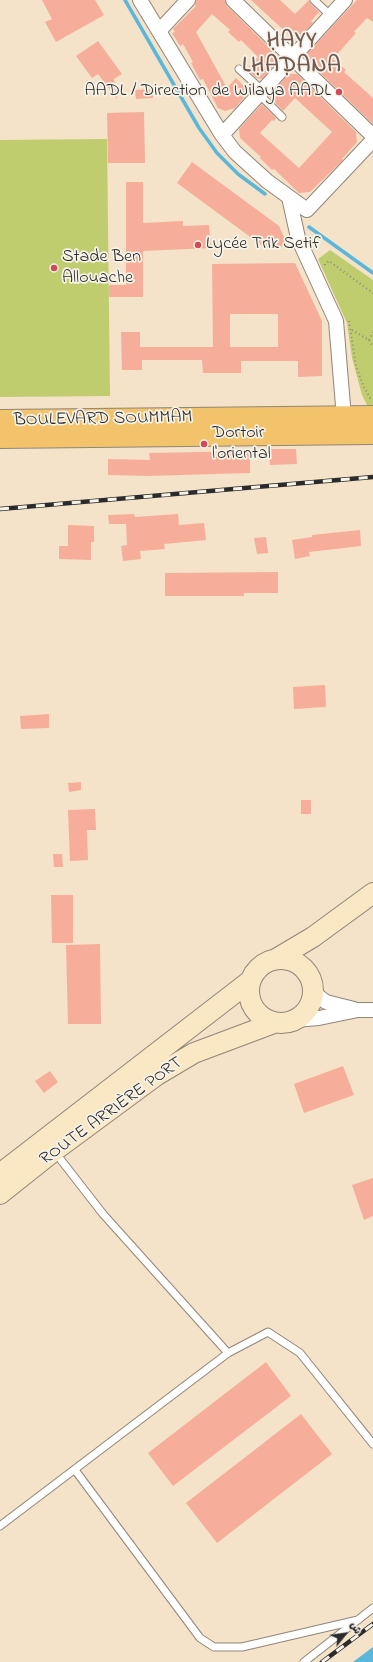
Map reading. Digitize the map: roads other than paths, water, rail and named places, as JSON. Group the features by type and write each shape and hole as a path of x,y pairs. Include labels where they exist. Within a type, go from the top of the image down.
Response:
{"main road":[{"name":"BOULEVARD SOUMMAM","path":"0,421 373,417"},
{"name":"BOULEVARD SOUMMAM","path":"0,437 373,433"}],"street":[{"path":"140,0 222,135 235,152 250,167 308,210"},
{"path":"159,31 188,0"},
{"path":"233,0 373,136"},
{"path":"222,135 260,91 345,0"},
{"path":"298,238 300,226 308,210 373,140"},
{"path":"289,197 298,238 336,321 344,418"},
{"path":"373,893 313,937 276,959 260,966 250,981 248,992 256,1012 264,1019 274,1022 284,1023 294,1020 319,1018 358,1010 373,1010"},
{"path":"305,970 313,937"},
{"path":"276,959 297,963 305,970 309,977 313,992 311,1000 307,1009 301,1016 294,1020"},
{"name":"ROUTE ARRIÈRE PORT","path":"0,1174 250,981"},
{"path":"313,992 326,1002 358,1010"},
{"name":"ROUTE ARRIÈRE PORT","path":"0,1194 54,1151 157,1075 194,1053 274,1022"}],"lane":[{"path":"314,0 331,16"},
{"path":"239,69 282,117"},
{"path":"54,1151 103,1214 228,1353"},
{"path":"0,1526 228,1353 268,1332 300,1353 373,1444"},
{"path":"75,1470 200,1638 214,1647 242,1646 358,1620"},
{"path":"304,1662 373,1608"}],"water":[{"path":"373,1647 373,1662 353,1662"}],"waterway":[{"path":"125,0 199,128 217,153 238,174 265,194"},
{"path":"309,227 373,273"}],"railway":[{"path":"0,509 373,477"},
{"path":"322,1662 373,1624"}],"place":[{"name":"AADL / Direction de Wilaya AADL","path":"339,92"},
{"name":"Lycée Trik Setif","path":"198,245"},
{"name":"Stade Ben Allouache","path":"54,268"},
{"name":"Dortoir l'oriental","path":"204,444"}],"district":[{"name":"ḤAYY LḤAḌANA","path":"292,54"}]}
